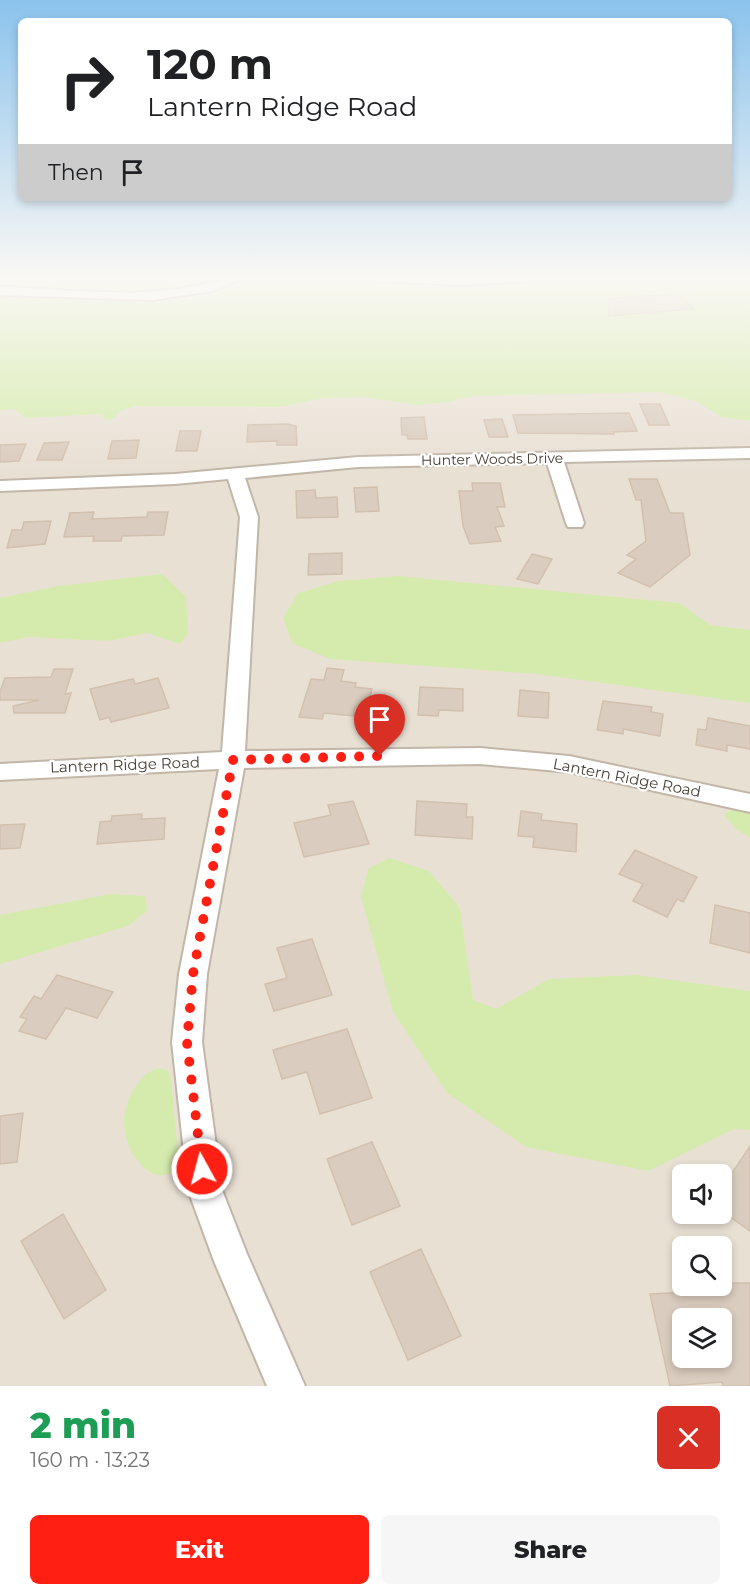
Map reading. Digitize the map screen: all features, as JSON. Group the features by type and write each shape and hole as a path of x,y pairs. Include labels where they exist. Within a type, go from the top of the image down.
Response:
{"street":[{"name":"Hunter Woods Drive","path":"0,486 111,483 358,462 750,453"},
{"path":"554,457 575,523"},
{"path":"235,474 249,517 233,760 193,974 187,1042 205,1190 232,1261 286,1386"},
{"name":"Lantern Ridge Road","path":"0,771 233,760 480,756 569,764 750,803"}],"shaded area":[{"path":"750,383 750,1386 0,1386 0,406"}],"green space":[{"path":"0,342 750,342 750,421 721,417 696,401 659,392 474,396 417,405 363,397 323,398 280,407 136,406 121,411 113,419 106,420 101,414 26,418 14,409 0,410"},
{"path":"162,574 186,597 188,634 180,644 147,633 108,641 29,637 0,643 0,598 58,586"},
{"path":"399,576 679,603 710,625 750,630 750,703 537,674 330,659 292,643 283,618 298,593 339,581"},
{"path":"738,809 750,812 750,838 736,829 725,816 726,812"},
{"path":"389,858 429,871 460,908 473,1000 496,1009 549,979 637,975 750,991 750,1130 734,1129 648,1171 526,1147 447,1093 393,1012 361,897 368,869"},
{"path":"111,894 146,896 147,911 128,926 0,964 0,915"},
{"path":"162,1068 169,1072 171,1079 179,1163 170,1173 159,1175 147,1170 137,1160 128,1145 124,1128 126,1108 134,1089 145,1075 152,1070"}],"building":[{"path":"640,404 660,404 669,425 649,425"},
{"path":"629,413 637,431 613,432 614,434 518,433 513,415"},
{"path":"424,417 427,439 408,439 407,435 402,435 401,418"},
{"path":"502,419 508,437 489,437 484,420"},
{"path":"287,424 296,426 297,445 277,445 277,441 247,442 248,425"},
{"path":"180,431 201,431 197,451 176,451"},
{"path":"139,440 136,458 108,459 112,441"},
{"path":"69,442 62,460 37,460 44,443"},
{"path":"26,444 19,461 0,462 0,445"},
{"path":"629,479 657,479 670,513 683,513 690,555 650,587 618,573 636,559 627,555 646,541 641,500 636,500"},
{"path":"472,483 500,483 505,507 497,507 504,526 495,527 501,541 470,544 463,526 459,491 473,491"},
{"path":"377,487 379,511 356,512 354,488"},
{"path":"315,490 316,498 337,497 338,517 297,518 296,491"},
{"path":"94,512 92,519 147,517 148,512 168,512 164,535 122,536 121,541 93,541 94,536 64,537 70,513"},
{"path":"51,521 45,544 7,548 12,530 22,530 24,522"},
{"path":"342,553 342,574 308,575 309,554"},
{"path":"532,554 552,559 538,584 517,579"},
{"path":"327,668 344,670 341,681 356,683 355,687 372,689 367,708 355,707 353,716 324,713 322,719 299,717 311,679 324,680"},
{"path":"54,669 73,669 65,694 71,693 65,713 14,713 13,706 39,700 0,700 5,678 51,677"},
{"path":"158,678 169,708 111,722 109,717 100,720 90,689 133,679 135,684"},
{"path":"420,687 463,689 463,711 439,710 438,716 418,715"},
{"path":"520,690 549,693 548,718 518,716"},
{"path":"603,701 652,707 651,712 663,714 660,736 623,729 623,734 597,730"},
{"path":"708,718 750,726 750,749 727,745 727,751 696,745 698,729 706,730"},
{"path":"353,801 369,844 304,857 294,823 331,815 328,805"},
{"path":"417,801 467,804 466,817 473,817 472,839 415,835"},
{"path":"521,811 542,814 541,820 577,824 576,852 533,847 534,837 518,836"},
{"path":"142,814 141,819 165,818 164,839 97,844 100,822 111,821 112,816"},
{"path":"25,824 20,848 0,849 0,825"},
{"path":"635,850 697,877 683,902 677,899 667,917 633,901 643,884 619,874"},
{"path":"715,905 750,913 750,953 710,943"},
{"path":"312,939 332,995 274,1011 265,984 287,978 277,948"},
{"path":"57,975 113,992 97,1018 66,1008 46,1039 19,1031 27,1019 20,1017 34,996 41,999"},
{"path":"347,1029 372,1098 320,1114 307,1072 282,1079 273,1050"},
{"path":"23,1113 17,1162 0,1164 0,1116"},
{"path":"372,1142 400,1206 352,1225 327,1159"},
{"path":"750,1146 750,1231 732,1218 732,1173"},
{"path":"63,1214 106,1290 64,1319 21,1241"},
{"path":"421,1249 461,1336 408,1360 370,1272"},
{"path":"732,1283 750,1283 750,1386 723,1386 722,1382 670,1386 650,1294 732,1296"}],"route":[{"path":"202,1169 187,1042 193,974 233,760 380,756"}]}
